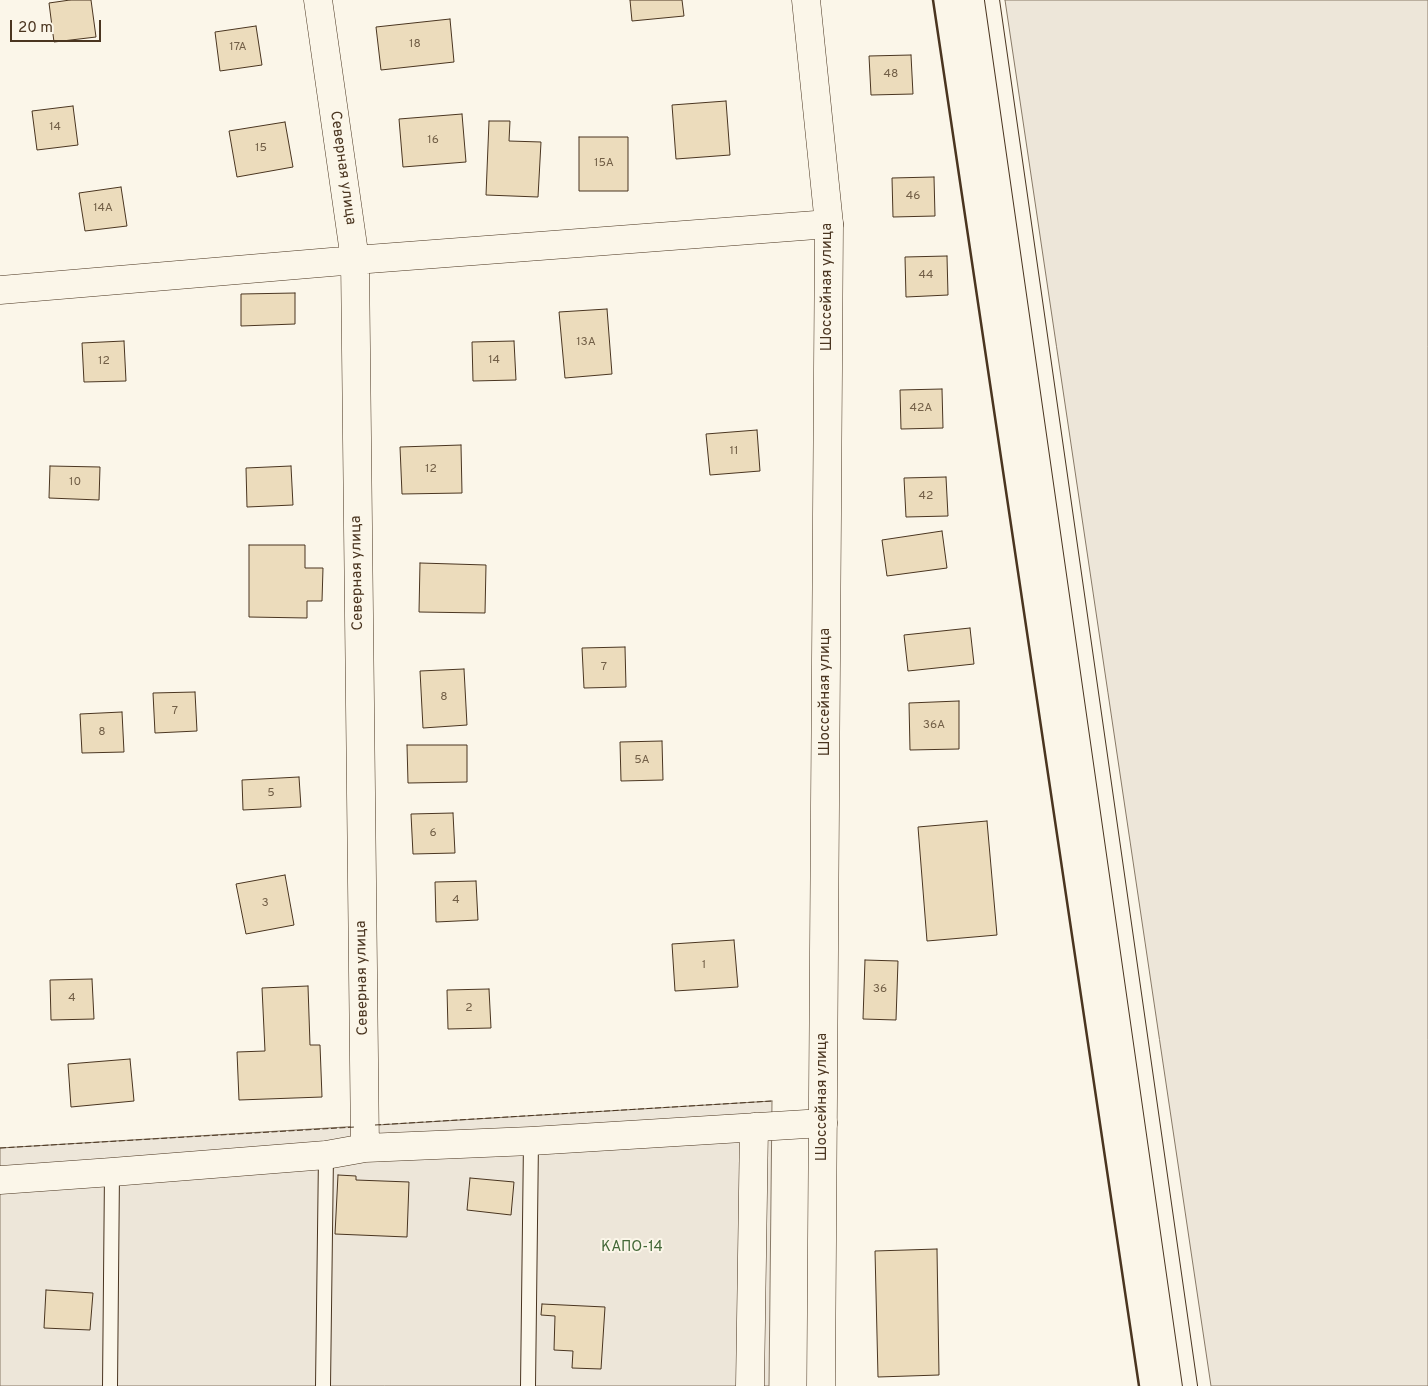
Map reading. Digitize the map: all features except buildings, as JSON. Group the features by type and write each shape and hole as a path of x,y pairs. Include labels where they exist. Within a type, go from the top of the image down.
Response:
{"street":[{"name":"Северная улица","path":"318,0 355,260 365,1148"},
{"name":"Шоссейная улица","path":"806,0 829,224 821,1386"},
{"path":"0,290 355,260 829,224"},
{"path":"0,1180 326,1155 365,1148 531,1141 823,1123"},
{"path":"750,1386 754,1127"}],"lane":[{"path":"992,0 1190,1386"},
{"path":"528,1386 531,1141"},
{"path":"323,1386 326,1155"},
{"path":"110,1386 112,1172"}],"green space":[{"path":"1005,0 1428,0 1428,1386 1211,1386"},
{"name":"КАПО-14","path":"772,1101 769,1386 0,1386 0,1148"}],"fence":[{"path":"375,1125 772,1101"},
{"path":"0,1148 355,1127"}],"wall":[{"path":"933,0 1139,1386"}]}
